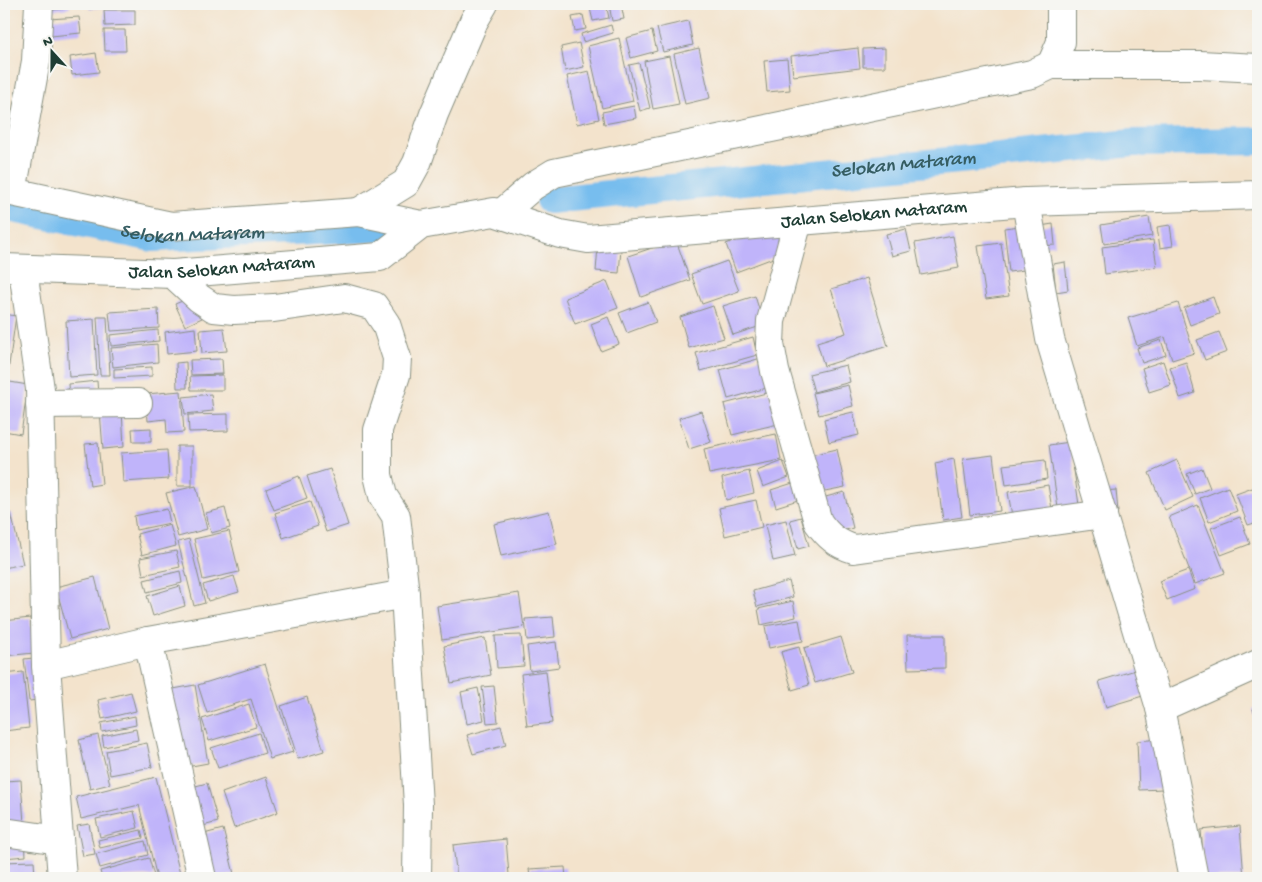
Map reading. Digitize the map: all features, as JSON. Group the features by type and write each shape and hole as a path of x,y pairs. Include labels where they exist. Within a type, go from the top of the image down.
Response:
{"street":[{"path":"39,4 36,61 7,190 171,226 359,212 424,225 498,213 533,186 554,173 1032,74 1052,65 1200,65 1258,68"},
{"path":"359,212 406,183 418,163 438,106 474,21 484,4"},
{"path":"1052,65 1061,42 1061,4"},
{"name":"Jalan Selokan Mataram","path":"498,213 560,234 588,240 1026,202 1258,195"},
{"path":"1026,202 1050,339 1160,708 1194,878"},
{"path":"798,221 771,321 770,344 775,371 818,522 828,536 840,545 854,549 1103,514"},
{"name":"Jalan Selokan Mataram","path":"13,269 173,274 380,257 424,225"},
{"path":"13,269 40,404 46,665 62,878"},
{"path":"173,274 199,298 214,308 234,310 274,308 344,298 374,306 386,324 397,358 396,375 378,430 378,475 383,496 396,516 405,594 418,805 417,878"},
{"path":"40,404 138,403"},
{"path":"46,665 148,641 405,594"},
{"path":"148,641 202,878"},
{"path":"1160,708 1258,664"},
{"path":"4,832 59,840"}],"building":[{"path":"52,4 69,4 70,8 52,10"},
{"path":"89,4 106,4 106,7 89,9"},
{"path":"589,4 606,4 609,18 593,21"},
{"path":"609,4 621,4 624,19 612,21"},
{"path":"104,10 135,10 135,25 105,26"},
{"path":"583,15 586,29 575,31 572,17"},
{"path":"79,17 81,33 51,36 49,19"},
{"path":"688,21 693,45 663,52 657,28"},
{"path":"611,25 613,33 583,42 581,34"},
{"path":"104,30 125,30 126,51 105,51"},
{"path":"652,31 657,51 631,58 626,38"},
{"path":"619,38 633,101 602,108 588,46"},
{"path":"579,43 584,67 565,71 561,47"},
{"path":"699,48 710,98 685,104 674,54"},
{"path":"858,48 860,68 793,76 791,56"},
{"path":"885,48 885,67 863,67 863,49"},
{"path":"96,53 99,72 72,75 70,57"},
{"path":"669,56 679,104 653,109 644,61"},
{"path":"787,59 790,90 767,92 764,61"},
{"path":"639,63 650,108 640,111 629,65"},
{"path":"589,71 599,119 577,124 567,76"},
{"path":"634,106 636,118 604,124 602,112"},
{"path":"1149,217 1152,236 1104,244 1101,225"},
{"path":"779,224 789,252 736,272 726,244"},
{"path":"1053,224 1055,245 1042,246 1040,226"},
{"path":"1028,225 1032,269 1009,272 1004,228"},
{"path":"1170,225 1173,246 1160,248 1157,227"},
{"path":"906,229 911,251 892,256 886,234"},
{"path":"953,236 959,268 921,275 915,243"},
{"path":"676,240 690,280 641,297 628,256"},
{"path":"1153,240 1157,267 1105,274 1102,247"},
{"path":"1001,243 1009,296 986,299 978,246"},
{"path":"598,247 621,249 619,273 596,271"},
{"path":"727,261 739,291 702,304 691,274"},
{"path":"1065,262 1068,290 1056,292 1053,264"},
{"path":"867,278 888,346 824,366 817,342 846,333 831,289"},
{"path":"607,281 618,308 575,324 565,298"},
{"path":"755,296 764,325 733,335 723,306"},
{"path":"192,297 202,318 185,326 175,304"},
{"path":"1213,297 1219,314 1190,325 1184,308"},
{"path":"648,302 656,322 627,333 619,313"},
{"path":"1178,303 1194,353 1172,360 1165,337 1137,346 1128,318"},
{"path":"713,306 724,338 689,348 680,317"},
{"path":"158,309 159,328 111,331 109,312"},
{"path":"4,314 16,316 8,372 4,371"},
{"path":"97,317 107,317 110,375 100,375"},
{"path":"608,317 619,344 601,351 591,324"},
{"path":"94,319 97,375 69,377 66,321"},
{"path":"195,328 197,351 167,354 165,332"},
{"path":"224,328 227,351 202,353 200,330"},
{"path":"158,330 159,341 111,346 110,335"},
{"path":"1219,332 1227,352 1205,360 1197,340"},
{"path":"753,337 757,355 701,371 696,353"},
{"path":"1161,340 1166,355 1142,363 1137,348"},
{"path":"157,344 158,362 113,367 111,348"},
{"path":"761,358 770,387 728,399 720,370"},
{"path":"222,359 223,374 191,375 190,360"},
{"path":"1163,361 1171,385 1149,392 1142,368"},
{"path":"186,362 187,388 177,388 176,363"},
{"path":"1186,362 1195,393 1180,398 1170,367"},
{"path":"846,365 850,382 814,392 809,374"},
{"path":"152,367 152,376 114,378 114,369"},
{"path":"223,375 223,390 191,390 190,376"},
{"path":"4,381 28,385 21,434 4,431"},
{"path":"97,381 98,394 69,397 68,384"},
{"path":"848,385 853,406 819,415 813,393"},
{"path":"181,391 184,432 167,433 166,419 148,421 146,394"},
{"path":"770,392 778,424 732,435 724,404"},
{"path":"211,394 213,411 185,414 183,397"},
{"path":"122,410 124,447 103,449 100,411"},
{"path":"701,411 711,442 689,449 679,418"},
{"path":"853,412 859,435 829,442 824,419"},
{"path":"228,414 228,431 189,432 188,415"},
{"path":"151,428 151,442 133,442 132,429"},
{"path":"776,434 781,460 709,474 704,449"},
{"path":"1070,442 1079,505 1058,508 1049,445"},
{"path":"98,443 102,484 90,486 85,444"},
{"path":"177,446 192,446 192,486 177,486"},
{"path":"837,449 845,487 820,492 811,455"},
{"path":"167,450 169,479 123,482 121,453"},
{"path":"993,455 1000,511 970,515 963,459"},
{"path":"954,459 962,517 943,520 935,463"},
{"path":"1045,460 1047,479 1006,485 1003,465"},
{"path":"1177,460 1193,497 1165,510 1149,473"},
{"path":"783,461 789,477 763,487 757,471"},
{"path":"1202,468 1210,488 1195,494 1187,474"},
{"path":"330,469 348,525 326,532 307,476"},
{"path":"749,471 754,493 726,500 722,478"},
{"path":"299,476 307,498 274,510 266,489"},
{"path":"796,482 801,499 776,507 771,490"},
{"path":"1048,485 1052,509 1012,516 1008,492"},
{"path":"196,486 207,529 178,537 166,493"},
{"path":"1258,486 1258,522 1248,525 1236,494"},
{"path":"1228,487 1237,511 1209,522 1200,498"},
{"path":"1116,490 1118,512 1104,513 1103,491"},
{"path":"844,492 853,528 831,534 822,498"},
{"path":"756,500 762,527 725,536 719,508"},
{"path":"310,502 318,526 283,538 275,513"},
{"path":"1198,505 1225,573 1195,584 1169,517"},
{"path":"225,508 230,528 211,533 206,513"},
{"path":"167,509 170,523 136,530 134,516"},
{"path":"549,511 557,544 501,556 494,524"},
{"path":"11,513 23,564 4,568 4,515"},
{"path":"801,517 809,546 798,549 790,520"},
{"path":"1240,517 1250,544 1221,555 1211,528"},
{"path":"786,520 795,556 773,561 765,525"},
{"path":"170,525 176,546 142,555 137,534"},
{"path":"229,531 239,572 203,580 194,539"},
{"path":"189,539 205,603 194,606 178,542"},
{"path":"176,551 180,567 143,575 140,558"},
{"path":"1188,570 1195,589 1167,600 1159,581"},
{"path":"180,571 182,583 147,592 144,580"},
{"path":"234,576 239,592 208,601 203,585"},
{"path":"95,577 108,629 70,639 56,587"},
{"path":"789,581 793,597 757,607 753,591"},
{"path":"180,586 185,606 153,616 147,596"},
{"path":"519,593 524,627 442,640 437,606"},
{"path":"793,601 796,617 761,625 758,609"},
{"path":"553,617 555,637 527,640 525,619"},
{"path":"30,618 34,653 4,656 4,621"},
{"path":"799,620 803,641 769,648 765,626"},
{"path":"521,635 524,666 497,668 495,636"},
{"path":"907,635 945,635 945,668 908,669"},
{"path":"841,637 852,672 815,683 804,648"},
{"path":"485,638 491,675 451,683 444,646"},
{"path":"556,642 559,667 530,671 527,646"},
{"path":"799,647 809,685 792,690 781,652"},
{"path":"43,657 47,699 29,701 24,659"},
{"path":"265,664 293,752 270,759 251,699 207,713 198,685"},
{"path":"1139,669 1146,695 1106,707 1099,681"},
{"path":"546,671 552,723 527,726 521,674"},
{"path":"23,672 29,728 4,731 4,674"},
{"path":"195,685 208,763 181,768 168,690"},
{"path":"494,686 498,722 487,723 482,687"},
{"path":"478,688 484,720 467,724 461,692"},
{"path":"131,692 136,711 102,719 98,700"},
{"path":"307,697 324,751 298,759 281,706"},
{"path":"249,704 256,727 209,741 202,719"},
{"path":"1258,707 1258,725 1253,709"},
{"path":"135,716 136,725 102,732 101,723"},
{"path":"501,726 506,745 473,754 467,735"},
{"path":"136,729 138,740 104,747 102,736"},
{"path":"259,733 265,753 218,768 211,748"},
{"path":"98,735 110,784 90,789 79,740"},
{"path":"1161,739 1163,789 1139,790 1137,741"},
{"path":"147,743 152,767 110,775 106,751"},
{"path":"156,777 181,878 157,878 139,805 81,819 76,797"},
{"path":"266,777 278,812 234,828 222,793"},
{"path":"21,780 24,824 4,825 4,781"},
{"path":"207,783 218,822 199,827 188,788"},
{"path":"134,811 138,828 100,837 96,819"},
{"path":"1258,813 1258,829 1253,815"},
{"path":"89,824 95,854 83,856 77,826"},
{"path":"1240,826 1244,878 1205,878 1201,830"},
{"path":"223,829 234,874 206,878 196,836"},
{"path":"141,830 143,838 100,848 98,840"},
{"path":"25,839 26,856 4,858 4,842"},
{"path":"506,839 509,875 457,878 453,845"},
{"path":"145,841 148,855 100,868 96,854"},
{"path":"149,858 154,876 102,878 100,871"},
{"path":"34,861 35,878 4,878 4,862"},
{"path":"565,867 566,878 530,878 529,869"}],"waterway":[{"name":"Selokan Mataram","path":"549,200 1133,143 1258,141"},
{"name":"Selokan Mataram","path":"4,207 153,238 383,228"}]}
